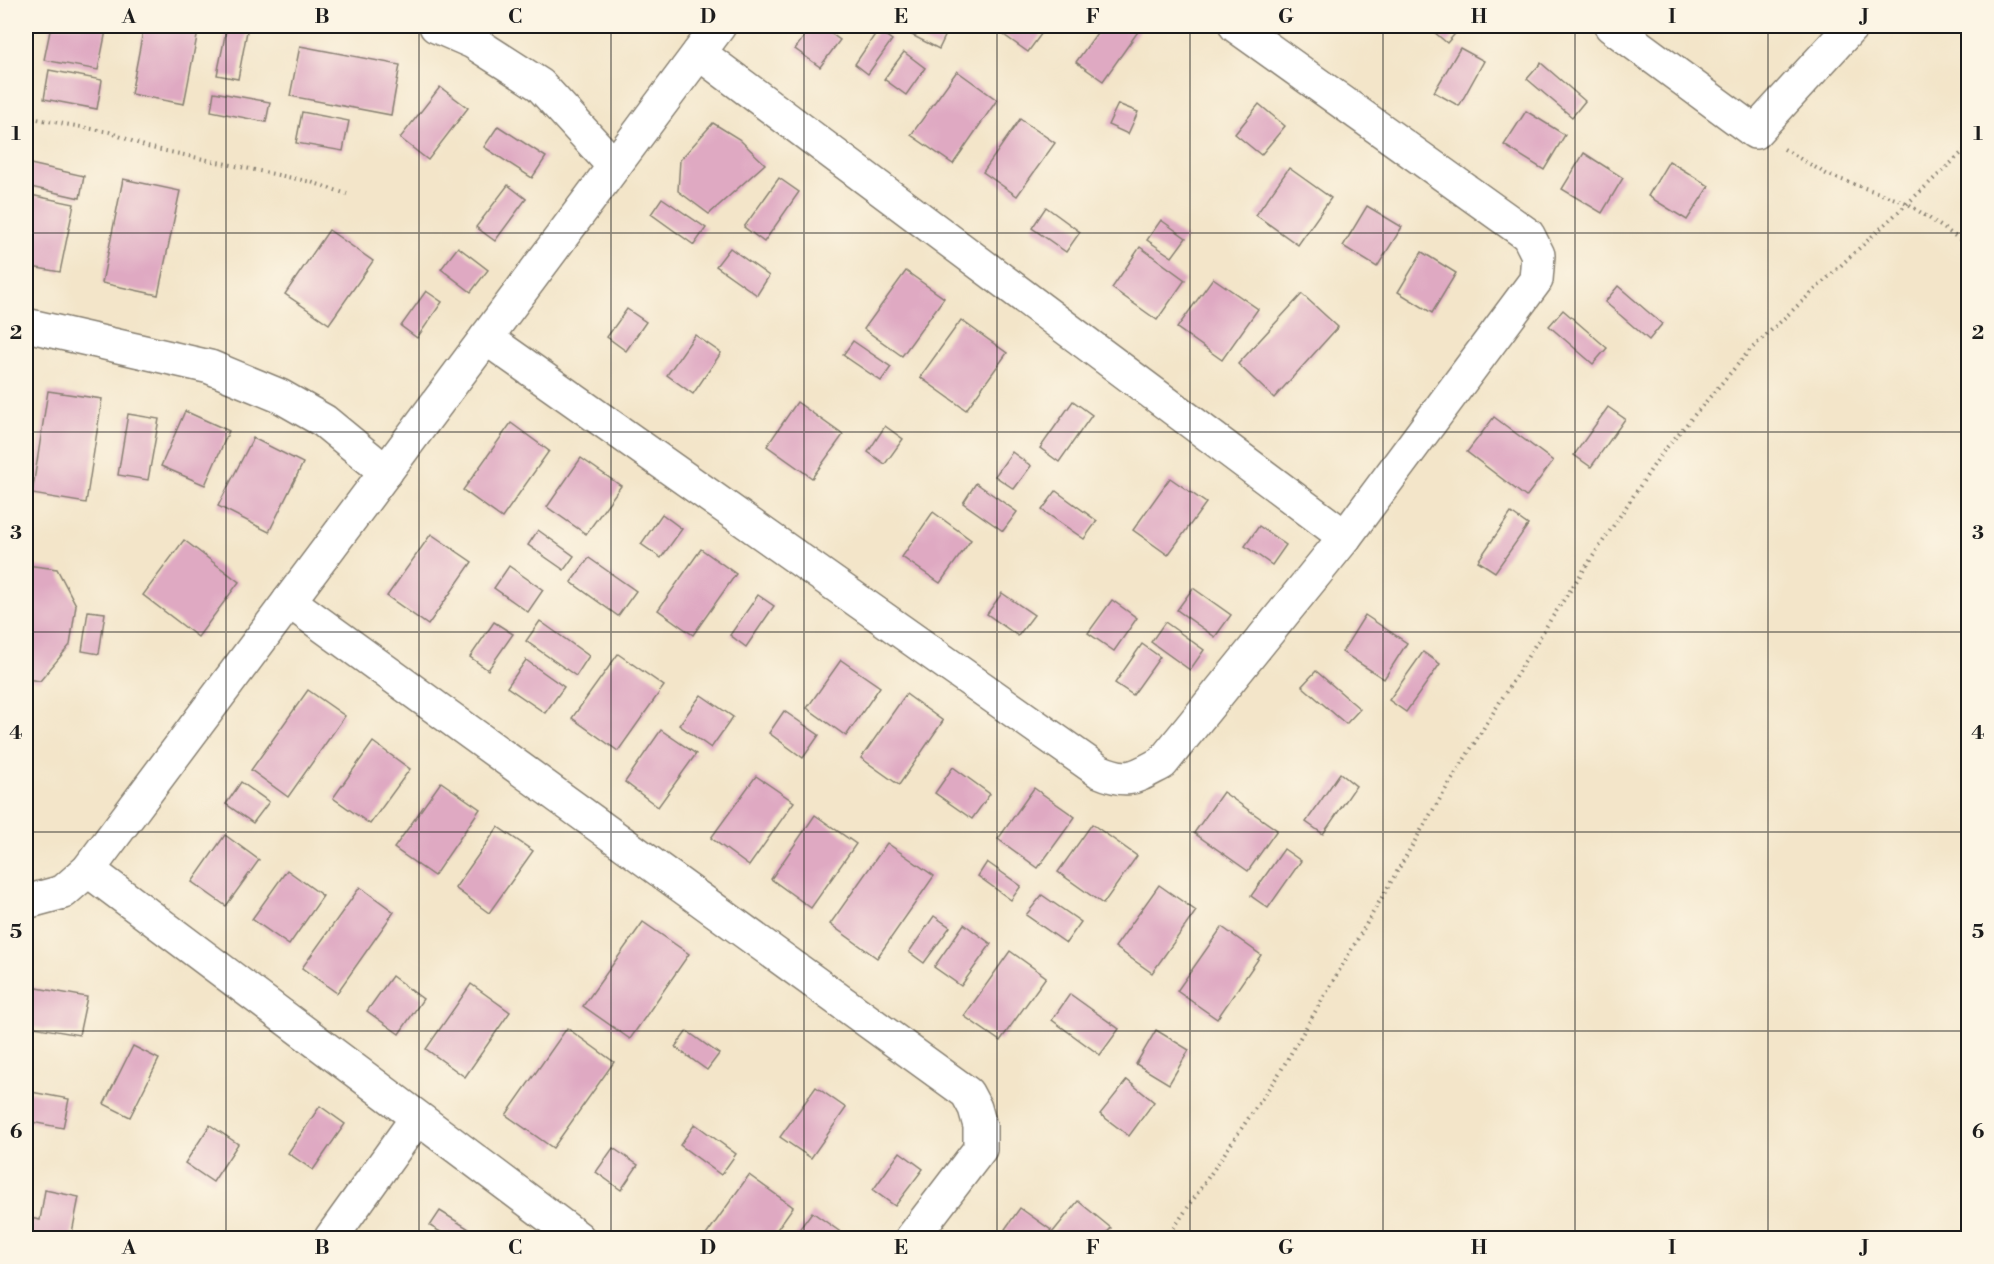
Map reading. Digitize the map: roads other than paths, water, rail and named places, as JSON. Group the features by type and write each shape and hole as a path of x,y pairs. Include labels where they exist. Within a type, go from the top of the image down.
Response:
{"street":[{"path":"436,26 473,42 540,85 614,166"},
{"path":"26,902 63,892 88,870 719,26"},
{"path":"486,338 1099,771 1116,778 1136,777 1162,763 1345,537 1536,280 1538,255 1528,235 1236,26"},
{"path":"1611,26 1755,132 1852,26"},
{"path":"699,52 1345,537"},
{"path":"26,325 210,367 280,396 324,421 386,472"},
{"path":"289,601 967,1093 981,1126 980,1149 912,1239"},
{"path":"88,870 578,1239"},
{"path":"331,1239 417,1118"}]}
